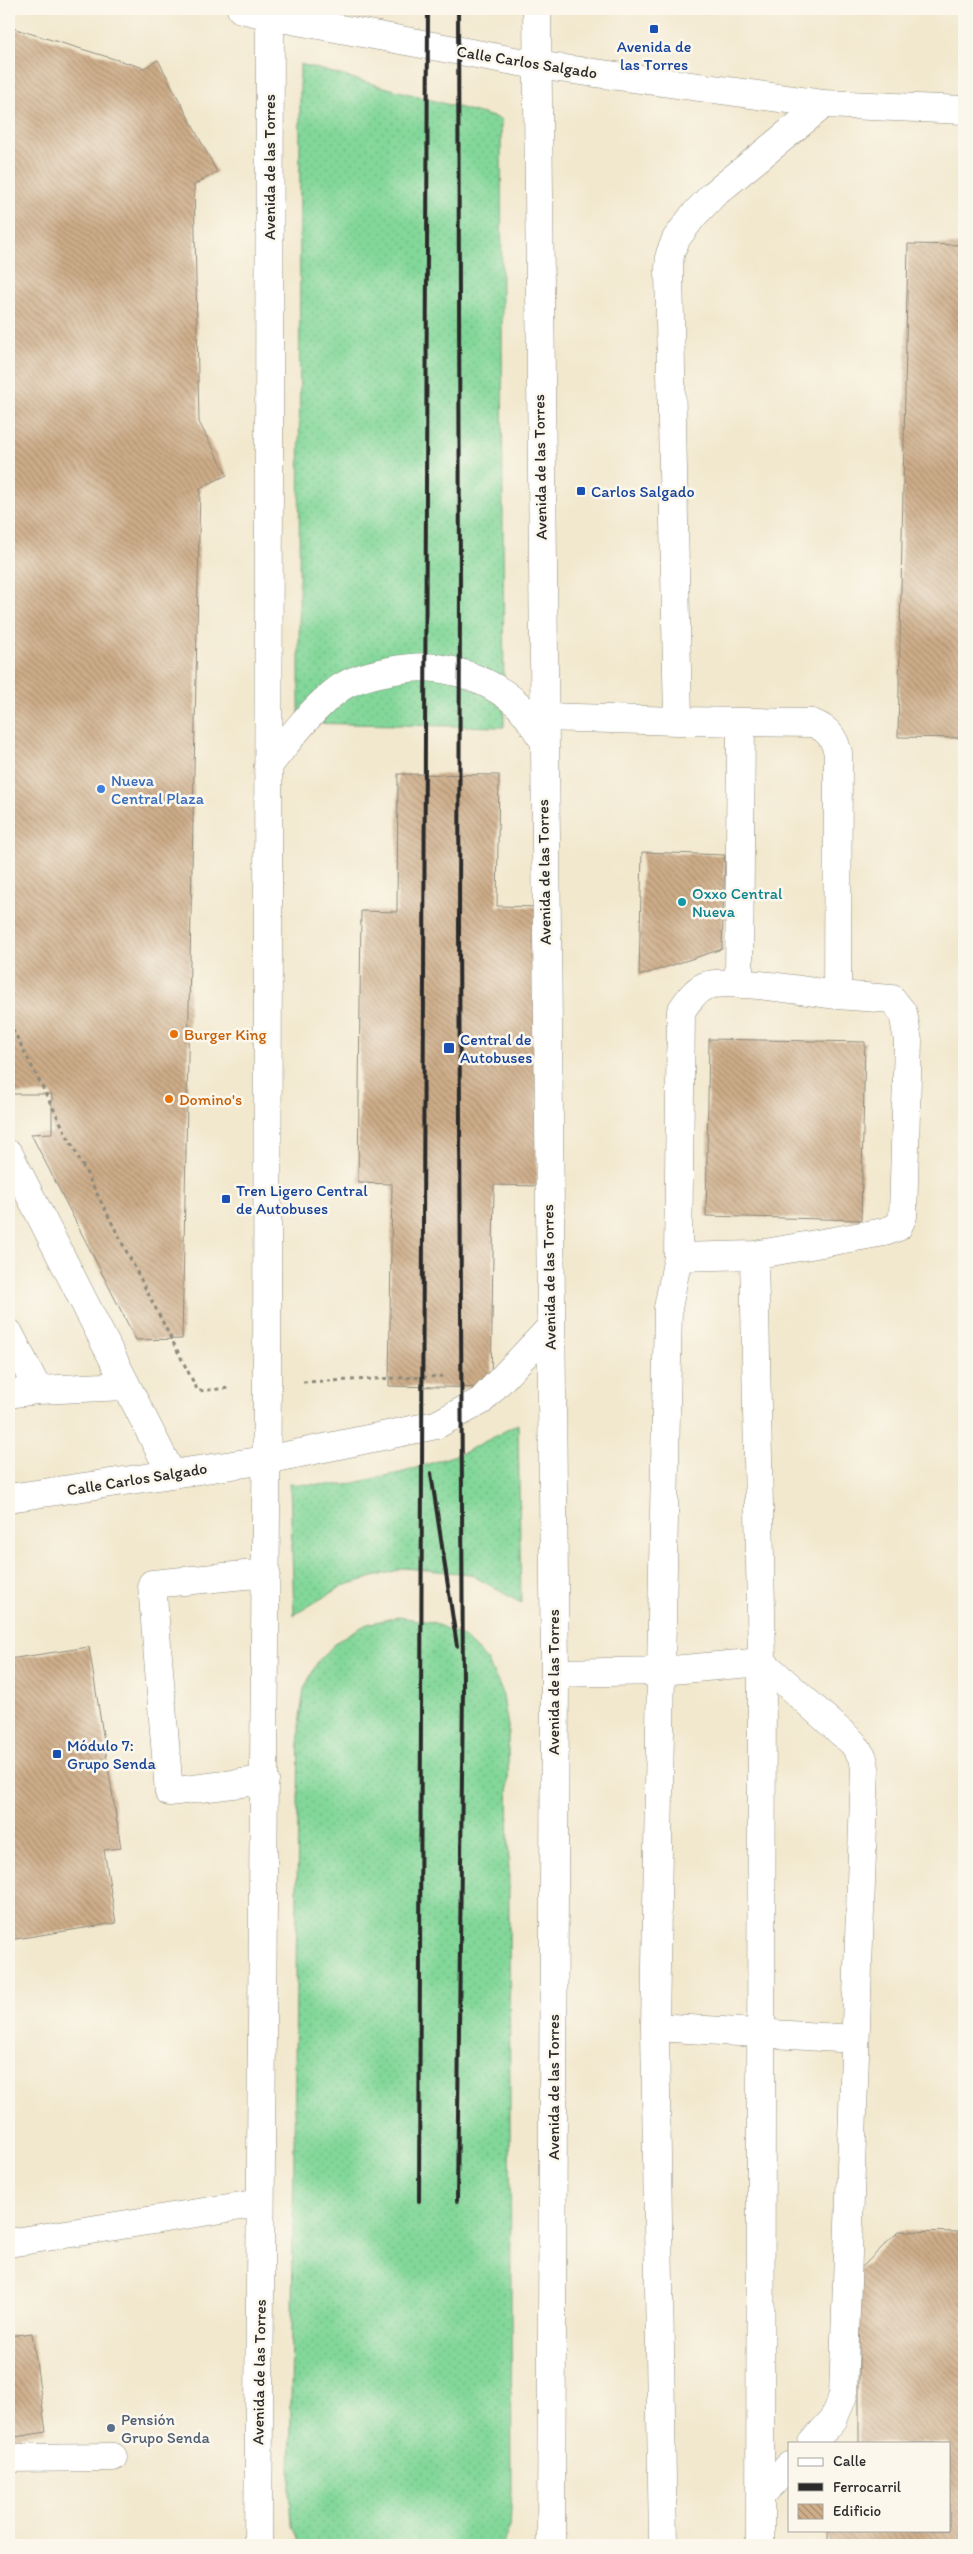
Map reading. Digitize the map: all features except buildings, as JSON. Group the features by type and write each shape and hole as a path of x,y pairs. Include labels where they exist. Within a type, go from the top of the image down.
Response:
{"street":[{"name":"Calle Carlos Salgado","path":"241,9 270,13 536,66 824,104 964,110"},
{"name":"Avenida de las Torres","path":"537,9 536,66 549,1329 555,1673 549,2537"},
{"name":"Avenida de las Torres","path":"259,2538 267,1384 270,13"},
{"path":"678,721 670,254 676,239 713,195 824,104"},
{"path":"268,766 301,725 323,702 342,687 362,678 384,672 435,668 478,680 502,692 543,728 678,721 812,723 823,727 835,742 838,753 837,995"},
{"path":"739,984 741,722"},
{"path":"663,2545 655,2027 668,1308 678,1257 681,1011 690,998 703,987 714,983 892,999 903,1013 908,1041 902,1222 898,1227 884,1232 754,1255 678,1257"},
{"path":"9,1154 171,1473"},
{"path":"754,1255 762,1662 760,2545"},
{"name":"Calle Carlos Salgado","path":"9,1498 266,1460 436,1424 481,1401 549,1329"},
{"path":"9,1333 38,1390"},
{"path":"9,1394 38,1390 126,1386"},
{"path":"265,1780 169,1792 152,1584 266,1573"},
{"path":"555,1673 661,1671 762,1662 853,1743 863,1758 865,1768 843,2396 833,2420 813,2442"},
{"path":"655,2027 855,2039"},
{"path":"9,2243 260,2203"},
{"path":"9,2458 113,2457"},
{"path":"760,2495 788,2467"}],"path":[{"path":"9,1022 198,1391 267,1384 452,1376"}],"green space":[{"path":"300,64 501,119 504,727 299,723"},
{"path":"518,1424 521,1603 470,1574 405,1568 342,1586 294,1615 290,1484 345,1485 404,1472 465,1452"},
{"path":"398,1617 432,1622 463,1637 487,1660 502,1691 508,1726 512,2490 510,2527 502,2545 300,2545 292,2526 290,2489 299,1725 304,1689 318,1661 340,1639 367,1624"}],"railway":[{"path":"419,2201 428,1105 428,9"},
{"path":"457,2201 463,1690 459,931 458,9"},
{"path":"431,1473 457,1646"}],"place":[{"name":"Avenida de las Torres","path":"654,29"},
{"name":"Carlos Salgado","path":"581,491"},
{"name":"Nueva Central Plaza","path":"101,789"},
{"name":"Oxxo Central Nueva","path":"682,902"},
{"name":"Burger King","path":"174,1034"},
{"name":"Central de Autobuses","path":"449,1048"},
{"name":"Domino's","path":"169,1099"},
{"name":"Tren Ligero Central de Autobuses","path":"226,1199"},
{"name":"Módulo 7: Grupo Senda","path":"57,1754"},
{"name":"Pensión Grupo Senda","path":"111,2428"}]}
